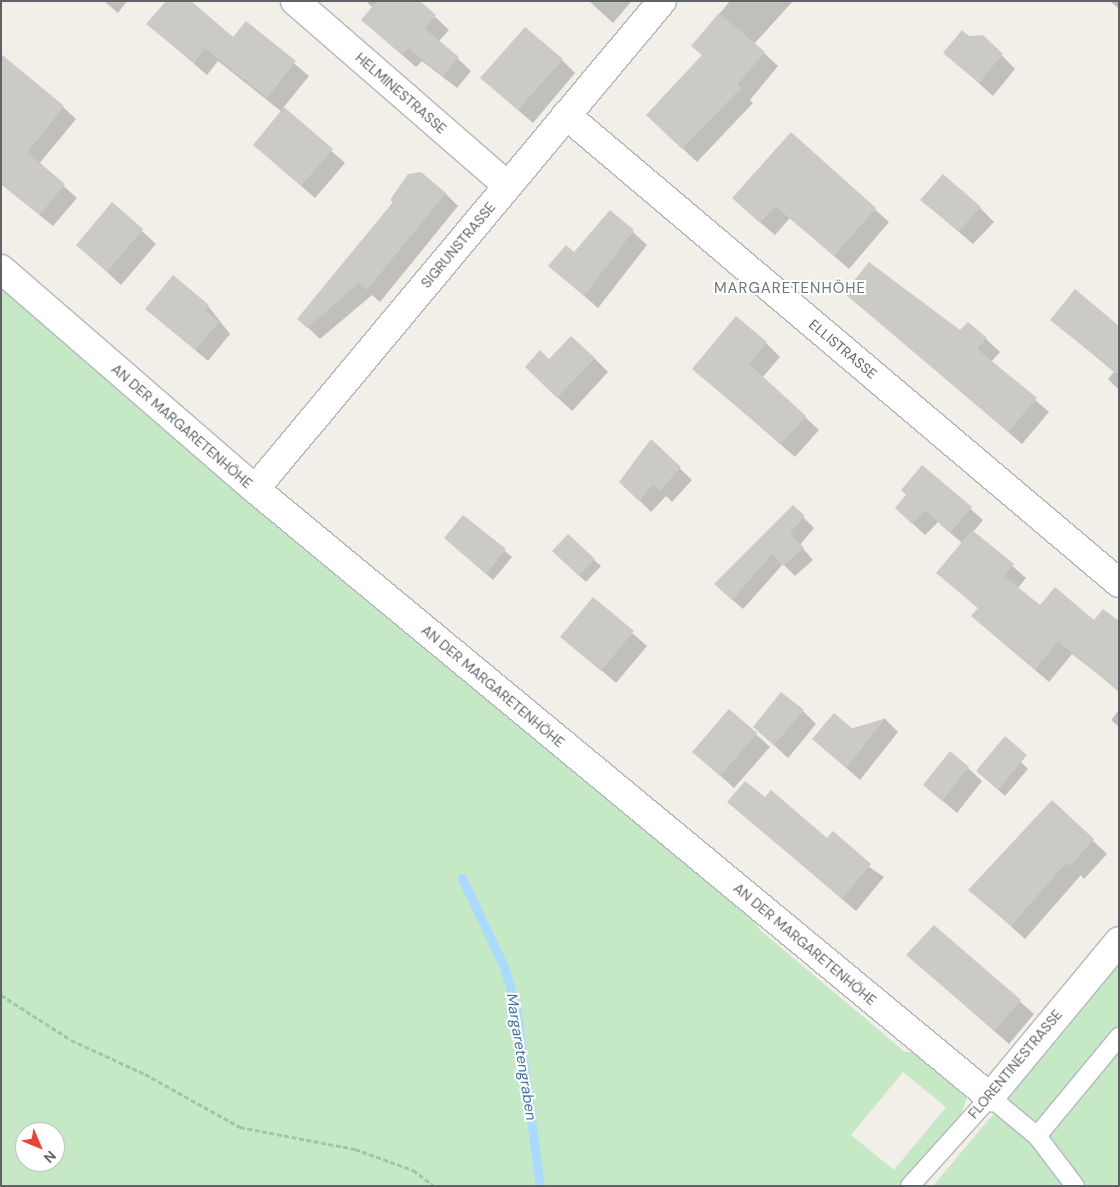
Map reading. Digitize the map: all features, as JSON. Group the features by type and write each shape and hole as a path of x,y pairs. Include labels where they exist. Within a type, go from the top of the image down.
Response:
{"street":[{"name":"HELMINESTRASSE","path":"294,1 508,185"},
{"name":"SIGRUNSTRASSE","path":"254,489 662,1"},
{"name":"ELLISTRASSE","path":"566,115 1119,583"},
{"name":"AN DER MARGARETENHÖHE","path":"1,269 254,489 990,1097"},
{"name":"FLORENTINESTRASSE","path":"990,1097 1119,941"}],"lane":[{"path":"1037,1136 1119,1038"},
{"path":"990,1097 1037,1136 1075,1186"},
{"name":"FLORENTINESTRASSE","path":"910,1186 990,1097"}],"path":[{"path":"1,995 72,1040 145,1074 240,1127 355,1149 413,1170 434,1186"}],"green space":[{"path":"1,283 736,896 760,930 905,1052 917,1052 968,1094 959,1120 900,1186 1,1186","holes":["903,1072 946,1107 894,1170 851,1135"]},
{"path":"1119,964 1119,1186 933,1186"}],"building":[{"path":"166,1 191,1 233,37 246,21 296,61 267,98 205,48 194,63 146,24"},
{"path":"377,1 420,1 436,15 425,29 459,57 443,76 408,48 402,55 361,20"},
{"path":"719,13 765,52 737,85 741,88 682,149 646,115 702,55 691,46"},
{"path":"525,27 563,59 518,110 480,78"},
{"path":"962,30 969,36 983,35 1003,54 979,83 943,53"},
{"path":"1,54 64,106 27,152 65,184 40,215 1,184"},
{"path":"284,107 333,149 301,186 253,145"},
{"path":"791,132 876,208 834,256 775,206 760,223 732,198"},
{"path":"421,172 446,193 367,290 359,283 307,328 297,319 393,202 390,200 408,174"},
{"path":"943,174 981,207 959,231 920,200"},
{"path":"112,202 143,229 107,272 76,245"},
{"path":"610,210 634,230 584,296 548,266 566,245 574,252"},
{"path":"869,262 960,330 968,322 987,338 977,349 1037,398 1008,432 844,293"},
{"path":"173,275 209,305 205,310 219,322 195,350 145,309"},
{"path":"1075,289 1119,326 1119,375 1050,320"},
{"path":"736,316 767,342 749,364 806,416 781,444 692,369"},
{"path":"571,336 595,358 557,398 525,367 540,350 549,359"},
{"path":"651,439 681,467 660,491 653,485 639,501 619,482"},
{"path":"922,465 972,507 950,533 925,510 912,524 895,508 906,495 901,490"},
{"path":"793,505 805,516 790,533 804,548 783,566 772,554 732,600 714,584"},
{"path":"463,515 506,549 486,574 444,538"},
{"path":"972,530 1014,564 1004,576 1040,605 1055,587 1094,620 1103,609 1119,621 1119,692 1058,641 1035,670 971,616 978,608 936,573"},
{"path":"568,534 595,559 579,576 552,551"},
{"path":"593,597 634,631 601,671 560,637"},
{"path":"781,692 804,710 774,745 753,727"},
{"path":"729,709 757,733 720,776 692,752"},
{"path":"834,713 853,729 886,718 846,768 812,739"},
{"path":"1005,736 1027,755 998,790 976,771"},
{"path":"950,751 969,767 942,801 923,785"},
{"path":"745,781 765,797 771,790 827,838 833,831 871,864 842,899 727,802"},
{"path":"1052,800 1094,839 1070,866 1066,863 1011,926 968,890"},
{"path":"934,925 1021,1000 995,1031 906,955"}],"waterway":[{"name":"Margaretengraben","path":"462,878 504,967 516,1007 540,1186"}],"district":[{"name":"MARGARETENHÖHE","path":"790,289"}]}
